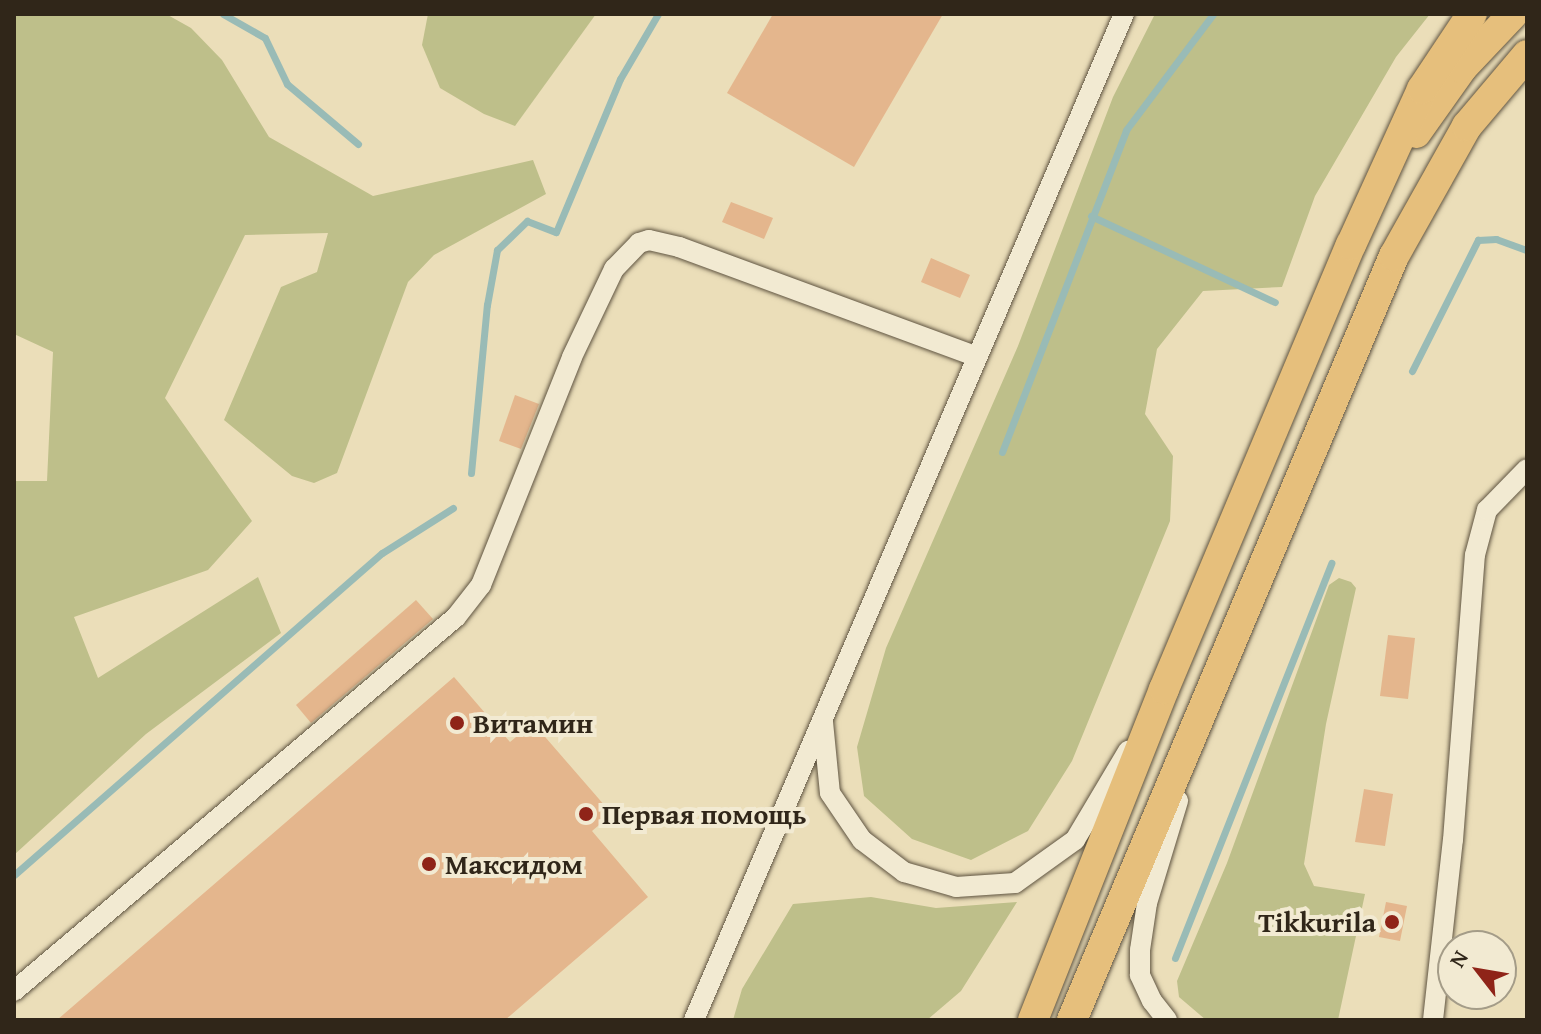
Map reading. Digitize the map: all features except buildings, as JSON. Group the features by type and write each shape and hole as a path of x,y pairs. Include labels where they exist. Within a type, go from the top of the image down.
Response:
{"main road":[{"path":"1033,1020 1164,689 1351,245 1386,174 1422,89 1472,14"},
{"path":"1386,174 1462,68 1513,14"},
{"path":"1072,1020 1394,256 1467,126 1527,55"}],"street":[{"path":"696,1018 975,356 1124,14"},
{"path":"14,991 456,617 481,585 572,357 614,269 639,243 649,240 679,247 975,356"},
{"path":"1433,1020 1453,840 1475,555 1487,510 1527,469"},
{"path":"823,721 830,793 862,840 904,872 956,887 1015,883 1075,840 1164,689"},
{"path":"1167,1020 1152,1001 1140,975 1144,919 1211,693"}],"green space":[{"path":"14,14 166,14 191,28 222,60 269,137 373,196 533,160 546,194 434,255 408,282 337,473 314,483 292,476 224,420 281,287 317,272 328,233 245,235 165,398 252,521 208,570 74,617 98,678 258,577 281,633 146,734 14,855 14,481 47,481 53,352 14,334"},
{"path":"428,14 596,14 515,126 484,114 440,88 422,45"},
{"path":"1155,14 1430,14 1396,57 1315,196 1282,287 1203,291 1157,349 1145,414 1173,456 1170,521 1072,761 1028,831 971,860 912,839 864,796 857,747 886,648 1018,346 1113,97"},
{"path":"1339,578 1351,582 1356,588 1326,724 1304,864 1314,886 1365,894 1338,1020 1206,1020 1179,997 1177,981 1227,863 1329,585"},
{"path":"871,897 936,908 1017,902 961,991 927,1020 733,1020 742,989 793,904"}],"waterway":[{"path":"223,14 265,38 287,84 358,144"},
{"path":"471,473 487,305 497,250 527,221 556,232 620,79 658,14"},
{"path":"1002,452 1126,130 1213,14"},
{"path":"1091,216 1275,302"},
{"path":"1412,371 1478,240 1496,239 1527,250"},
{"path":"14,875 382,553 453,508"},
{"path":"1175,958 1331,563"}],"place":[{"name":"Витамин","path":"457,723"},
{"name":"Первая помощь","path":"586,814"},
{"name":"Максидом","path":"429,864"},
{"name":"Tikkurila","path":"1392,922"}]}
